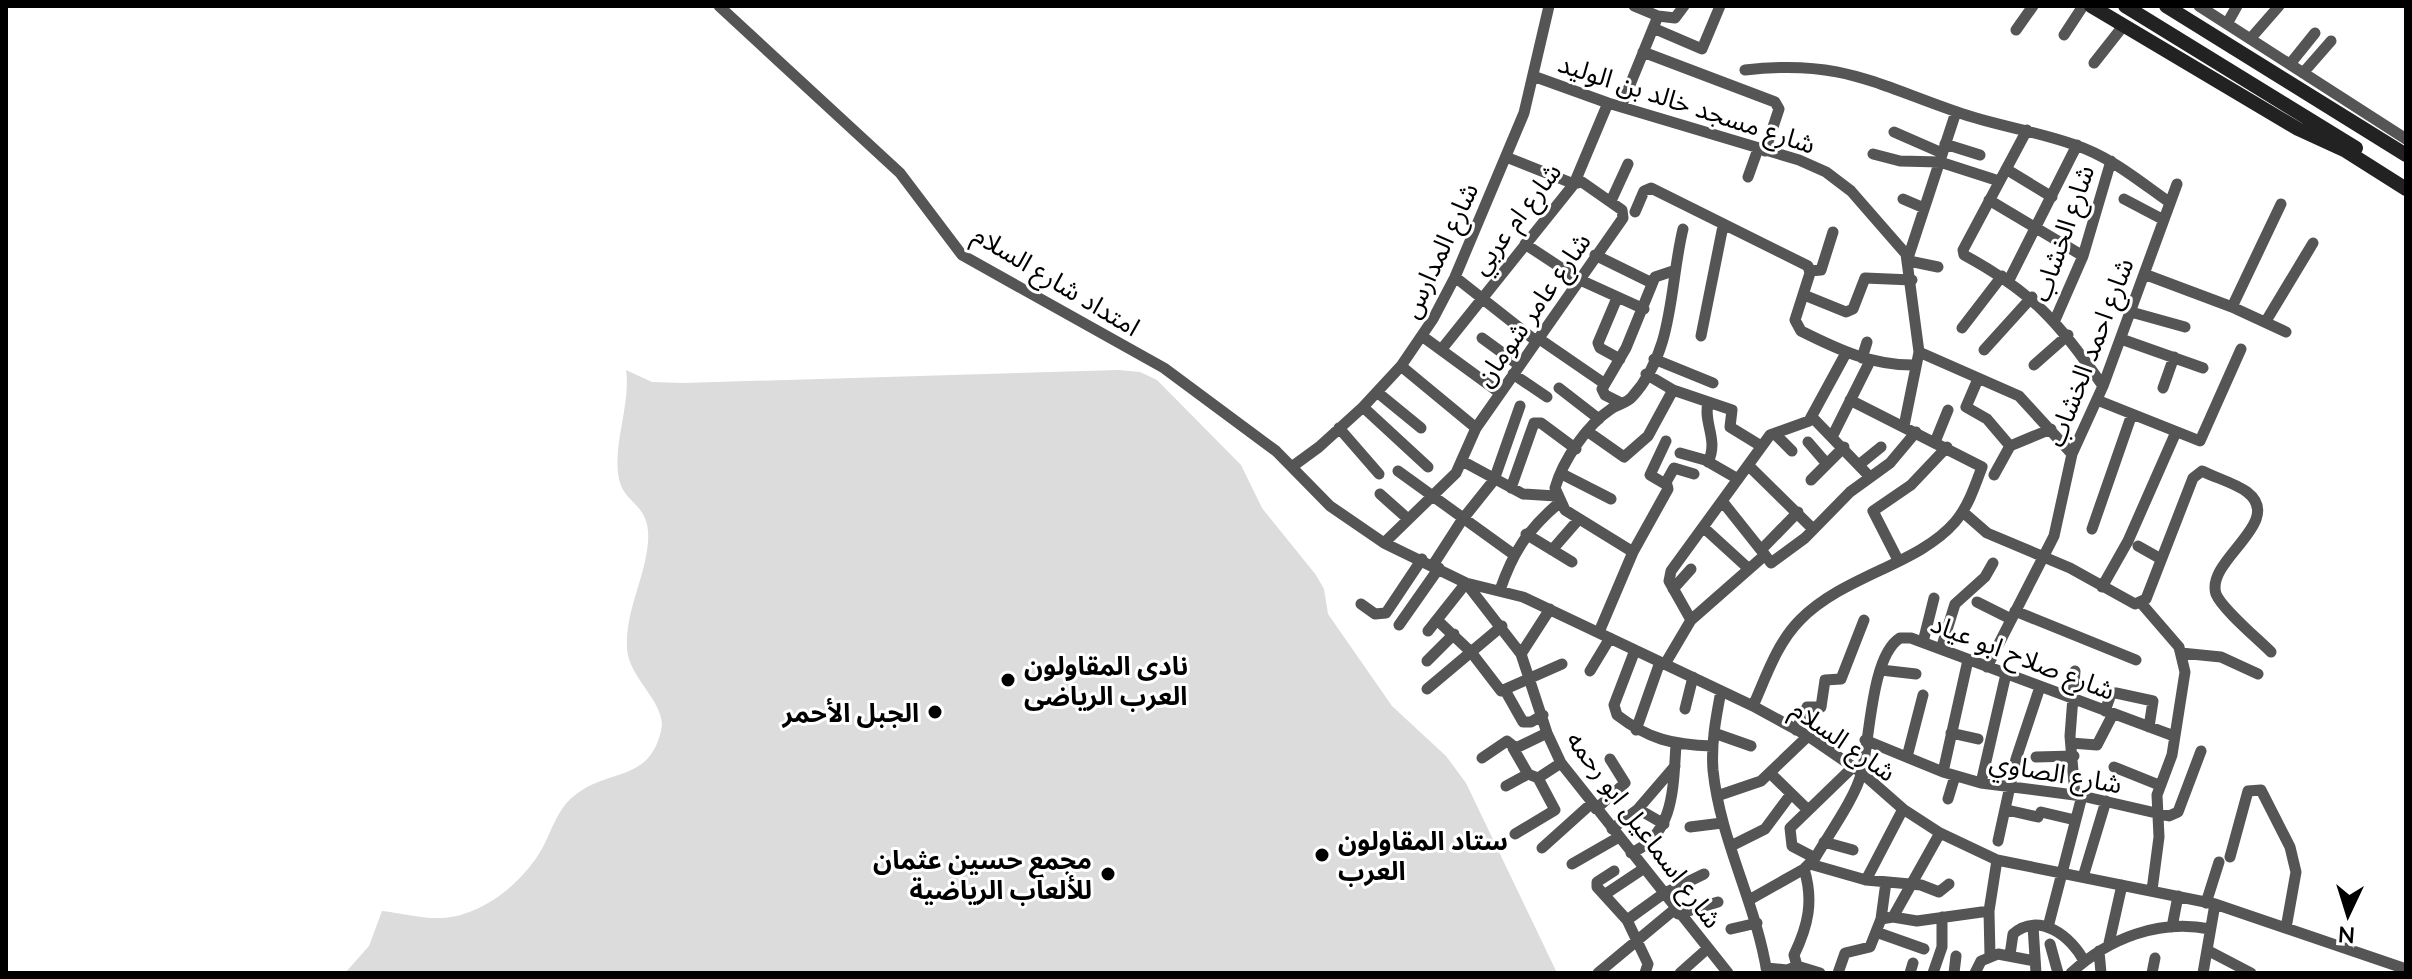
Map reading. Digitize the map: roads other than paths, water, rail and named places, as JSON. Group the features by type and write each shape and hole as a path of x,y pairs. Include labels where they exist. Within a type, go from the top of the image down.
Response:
{"main road":[{"path":"2091,6 2322,142 2346,151 2406,189"},
{"path":"2125,6 2406,179"},
{"path":"2166,6 2406,155"},
{"path":"2280,101 2322,142"}],"street":[{"name":"امتداد شارع السلام","path":"719,6 900,173 962,255 1164,368 1293,466"},
{"name":"شارع المدارس","path":"1293,466 1363,407 1401,366 1455,277 1524,113 1549,6"},
{"path":"1634,6 1702,49 1720,6"},
{"path":"1655,22 1675,18 1684,6"},
{"path":"2016,30 2033,6"},
{"path":"2064,35 2083,6"},
{"path":"2228,22 2237,6"},
{"path":"2251,38 2279,6"},
{"path":"2205,7 2406,139"},
{"name":"شارع ام عربي","path":"1441,350 1574,184 1643,52 1655,22"},
{"path":"2094,63 2124,25"},
{"path":"2290,64 2315,33"},
{"path":"2303,73 2331,41"},
{"path":"1643,52 1775,102 1779,109 1748,177"},
{"path":"1745,70 1794,65 1828,68 1860,76 1956,112 2077,145 2111,161 2169,202"},
{"name":"شارع مسجد خالد بن الوليد","path":"1533,76 1614,105 1813,165 1839,181 1908,260"},
{"path":"1722,501 1763,553 1775,562 1850,492 1890,463 1910,429 1917,358 1908,260 1956,112"},
{"path":"2027,130 1963,250 1964,255 2006,278 2032,297 2068,335 2103,386"},
{"path":"1894,132 1999,181"},
{"path":"1962,328 2006,278 2036,228 2077,145"},
{"path":"1873,154 1900,161 1942,153 1980,155"},
{"path":"1506,157 1574,184 1582,182 1630,213"},
{"name":"شارع الخشاب","path":"2055,320 2083,256 2111,161"},
{"path":"1611,201 1628,164"},
{"path":"2006,169 2052,197"},
{"name":"شارع احمد الخشاب","path":"1987,667 2045,556 2060,516 2072,454 2103,386 2177,184"},
{"name":"شارع عامر شومان","path":"1464,462 1476,428 1595,255 1644,191 1651,188 1723,226"},
{"path":"1903,199 1924,208"},
{"path":"2124,199 2162,219"},
{"path":"1989,200 2083,256"},
{"path":"2232,307 2281,204"},
{"path":"1701,336 1723,226 1808,266 1810,271 1795,320 1797,326 1846,353 1866,360 1917,358 2019,396 2072,454"},
{"path":"1500,590 1513,554 1526,534 1558,500 1562,474 1587,431 1632,397 1654,359 1669,325 1673,271 1683,229"},
{"path":"1810,271 1821,270 1833,232"},
{"path":"2266,321 2313,243"},
{"path":"1525,244 1578,279 1644,309"},
{"path":"1595,255 1652,283"},
{"path":"1908,260 1938,267"},
{"path":"1621,403 1603,392 1605,384 1644,309 1652,283 1661,273 1673,271"},
{"path":"2144,274 2232,307 2286,332"},
{"path":"1455,277 1537,339 1605,384"},
{"path":"1804,295 1846,312 1853,309 1865,278 1912,280"},
{"path":"1984,350 2032,297"},
{"path":"1617,298 1598,343 1600,348 1620,359"},
{"path":"2131,312 2185,327"},
{"path":"2034,365 2068,335"},
{"path":"1422,336 1500,393"},
{"path":"1482,338 1547,397"},
{"path":"2121,339 2203,368"},
{"path":"1833,435 1866,360 1867,342"},
{"path":"2097,400 2200,441 2241,349"},
{"path":"1691,620 1669,581 1671,571 1761,446 1793,425 1807,424 1846,353"},
{"path":"2163,388 2174,357"},
{"path":"1654,359 1713,383"},
{"path":"1401,366 1476,428"},
{"path":"1646,374 1673,390 1732,410 1730,427 1761,446"},
{"path":"1978,379 1966,407 1987,419 2010,446"},
{"path":"1559,388 1599,419"},
{"path":"1587,431 1624,457 1648,436 1673,390"},
{"path":"1377,392 1421,428"},
{"path":"1753,706 1786,635 1799,621 1843,586 1936,539 1963,512 1982,467 1850,400"},
{"path":"1708,403 1706,412 1714,443 1708,462"},
{"path":"1399,625 1462,520 1494,480 1520,406"},
{"path":"1363,407 1428,467"},
{"path":"1898,560 1873,511 1911,485 1941,444 1948,410"},
{"path":"2092,529 2132,414"},
{"path":"1812,417 1833,435 1870,477"},
{"path":"1511,488 1534,423 1541,423 1576,449"},
{"path":"1339,428 1379,474"},
{"path":"1994,475 2010,446 2051,429"},
{"path":"2102,587 2128,541 2176,432"},
{"path":"1775,434 1792,451"},
{"path":"1590,671 1633,552 1668,489 1650,475 1666,441"},
{"path":"1808,442 1827,464"},
{"path":"1811,480 1844,447"},
{"path":"1860,464 1881,447"},
{"path":"1680,453 1708,462 1738,479"},
{"path":"1384,543 1464,462 1511,488 1532,496 1558,500 1579,519 1633,552"},
{"path":"1748,465 1813,529"},
{"name":"شارع السلام","path":"1293,466 1330,506 1384,543 1466,583 1500,590 1550,609 1753,706 1802,733 1858,770 1903,809 1940,833 1997,860 2210,903 2406,969"},
{"path":"1665,484 1674,468 1694,474"},
{"path":"1398,471 1513,554"},
{"path":"2141,603 2197,474 2202,471 2248,493 2255,503 2254,526 2218,571 2214,584 2217,597 2271,652"},
{"path":"1562,474 1611,499"},
{"path":"1380,494 1408,519"},
{"path":"1636,730 1663,663 1691,620 1749,569 1798,512"},
{"path":"1963,512 1987,533 2045,556 2102,587 2141,603 2174,639 2181,653 2185,686 2172,755 2159,785 2156,813 2159,837 2152,890"},
{"path":"1552,550 1579,519"},
{"path":"1703,527 1749,569"},
{"path":"1526,534 1572,562"},
{"path":"2138,546 2161,559"},
{"path":"1361,604 1375,614 1386,613 1422,559"},
{"path":"1941,649 1955,604 1985,577 1993,563"},
{"path":"1673,589 1691,569"},
{"path":"1428,631 1466,583"},
{"name":"شارع اسماعيل ابو رحمه","path":"1466,583 1521,654 1547,733 1561,763 1707,949 1720,971"},
{"path":"1923,642 1934,598"},
{"path":"1977,602 2136,660"},
{"path":"1521,654 1550,609"},
{"path":"1437,620 1471,652 1497,688 1506,692 1523,722 1531,722 1543,715"},
{"path":"1717,796 1750,787 1770,773 1802,733 1807,707 1821,707 1825,680 1841,679 1864,620"},
{"path":"1427,689 1502,626"},
{"path":"1427,661 1454,634"},
{"name":"شارع صلاح ابو عياد","path":"1858,770 1881,670 1893,643 1911,638 2174,736"},
{"path":"1635,650 1614,711 1636,730 1676,745 1712,746"},
{"path":"2181,653 2221,657 2258,674"},
{"path":"1948,799 1951,733 1968,660"},
{"path":"1506,692 1562,664"},
{"path":"1881,670 1916,674"},
{"path":"2048,927 2059,872 2075,820 2078,796 2071,743 2071,698 2075,671"},
{"path":"1981,783 2006,674"},
{"path":"1685,709 1693,677"},
{"path":"1998,841 2016,759 2040,687"},
{"path":"1721,691 1712,746 1717,796 1722,823 1757,923 1767,970 1787,970 1797,966 1820,973"},
{"path":"2071,743 2097,745 2109,712 2111,694 2153,701 2149,727"},
{"path":"1907,757 1923,695"},
{"path":"1513,748 1547,733"},
{"path":"1714,733 1751,746"},
{"path":"1951,733 1978,739"},
{"name":"شارع الصاوي","path":"1865,740 1949,774 1981,783 2078,796 2156,813"},
{"path":"1482,758 1507,741 1554,812 1515,834"},
{"path":"1631,853 1645,847 1664,824 1672,795 1676,745"},
{"path":"2156,813 2169,816 2178,812 2201,751"},
{"path":"2036,757 2074,756"},
{"path":"1542,848 1625,783 1610,759"},
{"path":"1506,786 1561,763"},
{"path":"1572,864 1615,833 1675,766"},
{"path":"2114,767 2159,785"},
{"path":"1790,828 1858,770"},
{"path":"1749,900 1810,864 1824,842 1858,770"},
{"path":"1770,773 1808,810"},
{"path":"2203,973 2210,929 2210,903 2248,791 2261,790 2290,847 2296,872 2286,928"},
{"path":"1731,846 1759,834 1791,794"},
{"path":"2083,877 2106,801"},
{"path":"1638,809 1664,824"},
{"path":"1866,880 1903,809"},
{"path":"2007,810 2075,820"},
{"path":"1774,818 1790,828"},
{"path":"1690,827 1722,823"},
{"path":"1790,828 1792,846 1810,864 1866,880 1910,884 1941,892 1949,884"},
{"path":"1838,973 1845,953 1869,948 1876,932 1910,884 1940,833"},
{"path":"1824,842 1853,850"},
{"path":"1990,956 1989,911 1997,860"},
{"path":"1797,966 1794,955 1806,929 1810,905 1810,864"},
{"path":"1604,895 1643,869"},
{"path":"1614,871 1597,882 1604,895 1627,920 1635,943 1648,964 1645,973"},
{"path":"1627,920 1663,894 1704,874"},
{"path":"1886,882 1887,918"},
{"path":"2101,973 2104,947 2122,885"},
{"path":"2172,927 2178,896"},
{"path":"1598,973 1677,912 1718,902"},
{"path":"1887,918 1917,921 1989,911"},
{"path":"1933,973 1942,947 1942,917"},
{"path":"1731,929 1757,923"},
{"path":"1975,973 1981,961 1990,956 2010,955 2035,967 2033,926"},
{"path":"2010,955 2013,934 2021,927 2048,927 2064,934 2076,946 2084,961"},
{"path":"2071,973 2104,947 2172,927 2210,929"},
{"path":"1876,932 1924,949"},
{"path":"2050,944 2058,973"},
{"path":"1680,973 1707,949"},
{"path":"2207,950 2251,973"},
{"path":"1954,973 1956,956"},
{"path":"2152,973 2155,958"}],"place":[{"name":"نادى المقاولون العرب الرياضى","path":"1008,680"},
{"name":"الجبل الأحمر","path":"935,712"},
{"name":"ستاد المقاولون العرب","path":"1322,855"},
{"name":"مجمع حسين عثمان للألعاب الرياضية","path":"1108,874"}]}
